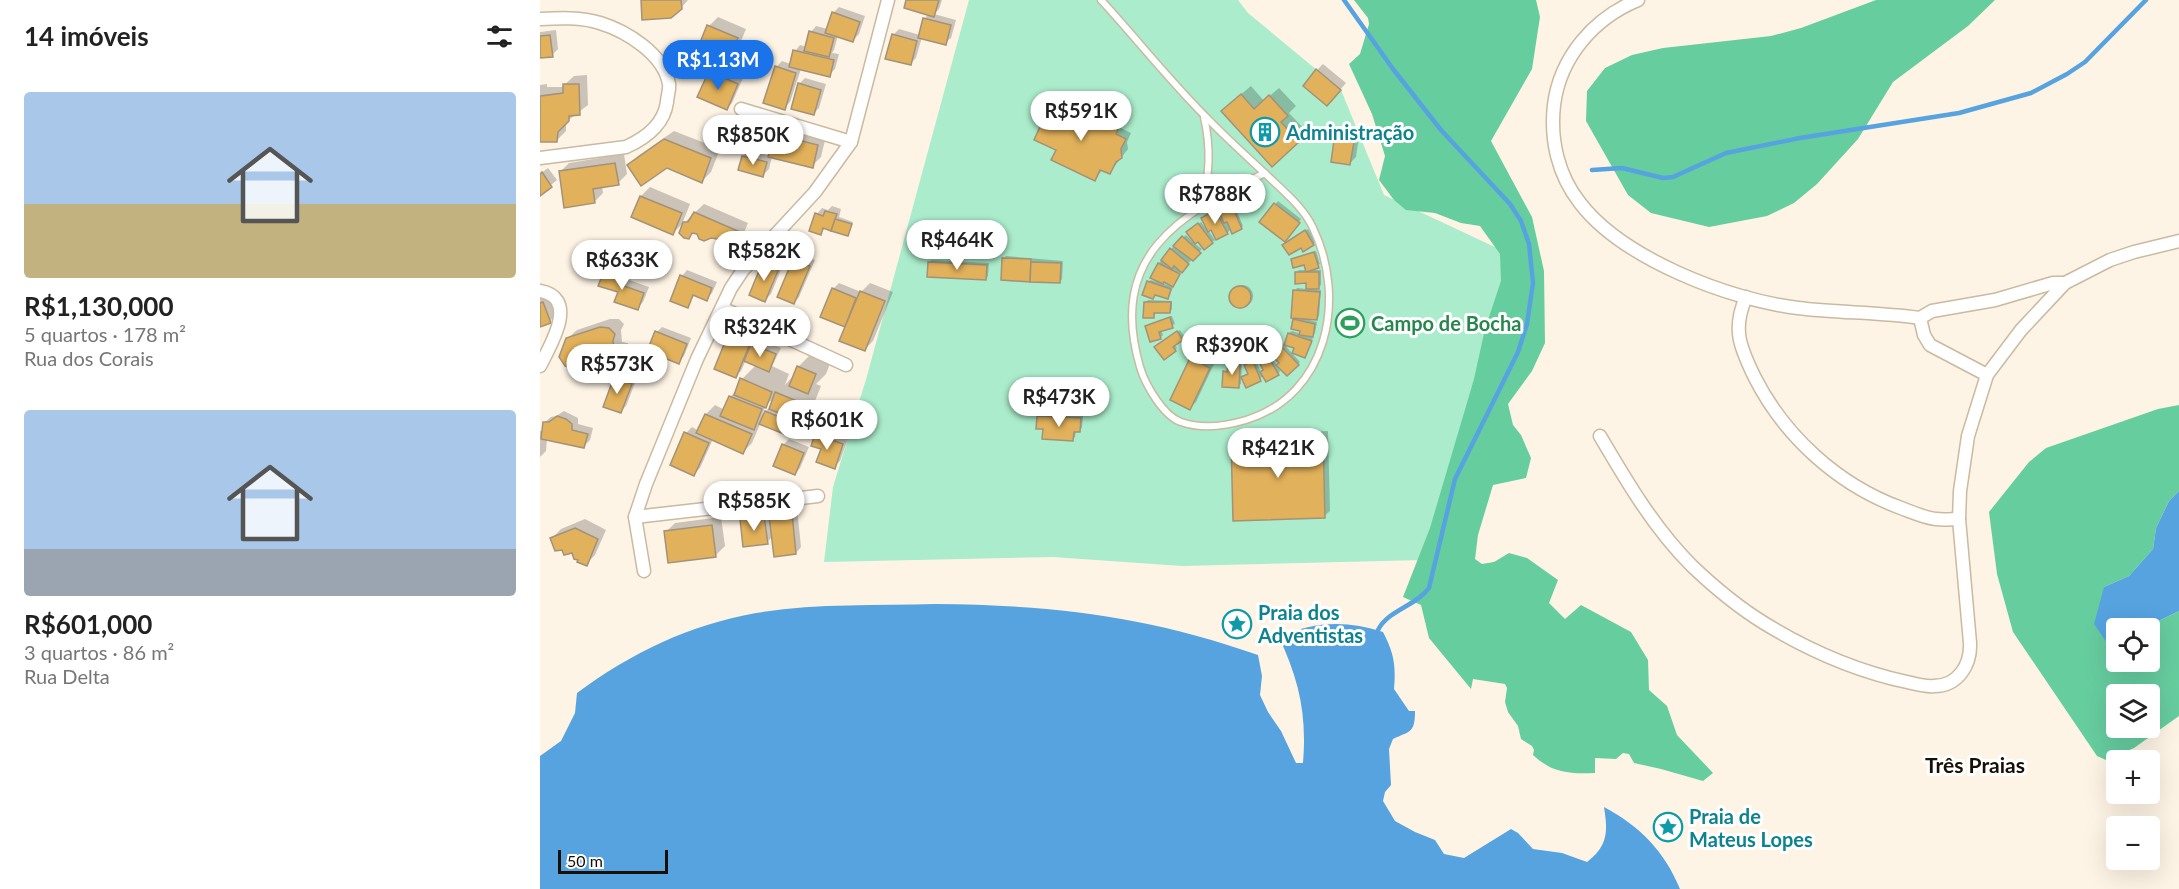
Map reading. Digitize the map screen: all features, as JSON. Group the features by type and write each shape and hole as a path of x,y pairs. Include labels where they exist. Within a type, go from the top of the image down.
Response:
{"street":[{"path":"644,571 635,517 646,484 693,370 743,270 815,192 851,142 888,0"},
{"path":"1638,0 1620,4 1583,40 1573,53 1559,82 1554,106 1554,146 1571,190 1590,215 1624,242 1695,280 1746,297 1798,308 1920,318 1932,311 1984,303 2053,284 2065,283"},
{"path":"540,19 566,18 599,22 630,36 658,58 669,84 665,113 660,123 639,141 626,147 540,158"},
{"path":"741,109 851,142"},
{"path":"1600,436 1635,496 1652,520 1685,558 1737,604 1786,637 1839,662 1895,680 1933,687 1942,686 1958,677 1969,658 1970,643 1959,519 1962,472 1968,436 1988,375 2021,330 2065,283 2110,260 2142,249 2179,241"},
{"path":"540,291 554,298 561,311 559,328 540,366"},
{"path":"1746,297 1738,327 1743,355 1769,403 1796,437 1829,467 1869,494 1898,507 1936,519 1959,519"},
{"path":"722,308 846,365"},
{"path":"1920,318 1924,335 1930,345 1988,375"},
{"path":"635,517 818,496"}],"lane":[{"path":"1101,0 1204,116 1265,173 1293,200 1313,227 1326,273 1329,294 1328,324 1319,353 1306,378 1275,406 1257,417 1233,424 1207,426 1179,422 1159,404 1143,378 1133,343 1132,307 1138,274 1153,249 1177,225 1201,206 1265,173"},
{"path":"1201,206 1208,184 1210,161 1209,138 1204,116"}],"green space":[{"path":"969,0 1238,0 1248,13 1341,90 1384,195 1514,256 1423,560 1182,566 1053,557 824,562 833,487 867,376"},
{"path":"1354,0 1536,0 1540,17 1532,69 1491,141 1532,217 1544,271 1545,343 1532,371 1508,404 1513,425 1521,435 1531,458 1526,478 1493,485 1478,535 1475,559 1482,564 1494,562 1509,553 1527,558 1558,580 1549,603 1565,619 1581,605 1631,632 1648,660 1649,690 1667,706 1677,735 1713,773 1703,781 1634,763 1629,754 1623,753 1616,759 1595,758 1595,773 1561,771 1547,766 1533,755 1532,746 1521,739 1518,726 1508,712 1505,702 1507,688 1505,684 1473,679 1471,689 1429,638 1421,605 1403,597 1430,528 1474,379 1485,329 1501,281 1500,254 1480,226 1461,223 1435,213 1406,210 1394,200 1379,180 1385,156 1372,114 1349,64 1360,54 1369,24 1368,18"},
{"path":"1876,0 1995,0 1968,26 1893,82 1858,139 1817,184 1794,203 1767,216 1709,227 1651,213 1628,195 1586,121 1587,91 1605,68 1632,55 1663,48 1771,36 1801,28"},
{"path":"2179,405 2179,491 2169,501 2156,528 2153,549 2129,576 2104,587 2106,672 2160,672 2160,620 2179,611 2179,716 2160,730 2160,684 2106,684 2106,738 2148,738 2129,750 2106,750 2106,760 2097,756 2013,632 1997,574 1989,512 2029,462 2046,448 2158,409"}],"water":[{"path":"2179,491 2179,611 2160,620 2160,618 2106,618 2106,642 2094,624 2104,587 2129,576 2153,549 2156,528 2169,501"},
{"path":"935,604 1019,607 1099,615 1177,631 1258,655 1262,676 1260,695 1296,763 1303,763 1304,729 1300,698 1292,668 1279,637 1305,628 1331,624 1356,625 1383,632 1393,659 1394,689 1409,711 1415,711 1413,727 1393,739 1389,749 1391,785 1385,792 1383,801 1395,821 1435,840 1444,854 1464,858 1511,829 1533,849 1562,853 1587,862 1599,850 1605,838 1604,807 1617,814 1650,841 1667,863 1680,889 540,889 540,756 561,741 575,713 577,693 618,665 662,642 731,618 800,608"}],"building":[{"path":"641,0 681,0 682,9 671,18 642,20"},
{"path":"906,0 939,0 934,17 904,8"},
{"path":"832,12 860,22 853,42 825,33"},
{"path":"923,18 951,25 946,45 918,38"},
{"path":"707,25 738,38 733,50 750,57 743,73 721,64 720,68 710,64 709,67 693,60"},
{"path":"809,31 834,38 829,57 804,51"},
{"path":"892,34 917,41 911,65 885,59"},
{"path":"550,35 553,57 540,58 540,36"},
{"path":"793,50 834,60 830,77 789,67"},
{"path":"775,66 796,73 785,110 763,103"},
{"path":"1316,69 1341,90 1327,106 1303,86"},
{"path":"709,71 738,84 727,110 697,97"},
{"path":"798,83 821,90 814,115 791,109"},
{"path":"563,84 579,84 580,115 569,116 569,121 558,132 557,142 540,142 540,96 563,93"},
{"name":"Administração","path":"1241,94 1254,109 1269,95 1288,116 1281,122 1299,142 1272,167 1221,111"},
{"path":"1049,107 1072,118 1076,108 1119,127 1116,134 1126,139 1121,149 1122,158 1116,162 1110,174 1100,170 1095,181 1051,160 1056,150 1034,140"},
{"path":"1335,133 1355,136 1350,165 1331,162"},
{"path":"774,134 818,145 813,168 768,157"},
{"path":"664,139 711,158 702,183 667,168 641,186 627,165"},
{"path":"742,156 767,162 763,177 738,170"},
{"path":"615,163 619,185 593,189 595,203 564,208 559,171"},
{"path":"542,172 552,187 540,196 540,174"},
{"path":"640,196 682,213 673,235 631,217"},
{"path":"1231,203 1242,229 1232,234 1218,209"},
{"path":"1274,203 1300,223 1285,242 1259,222"},
{"path":"1215,210 1228,234 1216,240 1211,230 1208,232 1201,218"},
{"path":"825,211 837,214 831,231 823,228 821,235 809,231 815,213 823,216"},
{"path":"694,212 740,232 735,246 723,247 722,242 717,239 711,238 704,241 699,239 697,234 692,233 689,239 684,238 679,233 683,222 688,222"},
{"path":"835,219 852,224 848,236 831,231"},
{"path":"1198,223 1213,243 1204,250 1198,242 1195,244 1186,232"},
{"path":"1305,230 1314,245 1303,252 1301,248 1289,255 1282,245"},
{"path":"1182,236 1201,253 1193,261 1173,246"},
{"path":"1170,248 1189,264 1182,273 1174,266 1172,269 1161,260"},
{"path":"1314,252 1319,268 1306,272 1304,265 1293,268 1291,259"},
{"path":"1002,258 1031,259 1030,282 1001,280"},
{"path":"793,259 810,266 794,304 777,297"},
{"path":"763,261 779,268 765,302 749,295"},
{"path":"928,262 987,265 986,280 927,277"},
{"path":"1031,262 1061,263 1060,283 1030,282"},
{"path":"1158,263 1180,274 1173,287 1150,278"},
{"path":"604,271 627,279 624,286 644,293 638,310 614,302 618,292 598,286"},
{"path":"1295,272 1319,272 1319,289 1306,289 1306,283 1295,284"},
{"path":"680,275 712,288 707,301 693,295 688,308 670,301"},
{"path":"1147,281 1171,289 1168,299 1155,295 1153,299 1142,295"},
{"path":"1240,286 1248,289 1251,297 1248,305 1240,308 1232,305 1229,297 1232,289"},
{"path":"832,288 856,298 845,327 820,317"},
{"path":"1293,290 1320,292 1317,320 1291,318"},
{"path":"860,291 885,301 865,351 839,341"},
{"path":"543,302 551,323 540,327 540,303"},
{"path":"1144,302 1171,302 1170,313 1154,313 1154,318 1143,318"},
{"path":"1170,317 1173,328 1159,332 1161,339 1150,342 1145,326"},
{"path":"1293,319 1315,324 1313,337 1299,335 1300,331 1291,329"},
{"path":"600,327 609,328 615,334 614,351 620,352 620,361 599,370 592,368 591,364 576,370 565,366 559,357 566,338"},
{"path":"655,331 687,344 679,364 647,351"},
{"path":"1177,331 1183,340 1173,347 1176,351 1164,360 1154,347"},
{"path":"1288,333 1312,341 1305,358 1292,353 1294,348 1284,345"},
{"path":"727,337 749,346 736,378 714,369"},
{"path":"751,344 776,354 769,372 744,361"},
{"path":"1279,344 1299,365 1287,376 1276,365 1279,363 1270,354"},
{"path":"1267,355 1279,375 1266,382 1260,372 1263,370 1258,360"},
{"path":"1190,358 1210,368 1190,410 1170,400"},
{"path":"1253,361 1261,381 1246,388 1241,377 1248,374 1244,365"},
{"path":"1228,362 1240,363 1239,388 1222,387 1223,371 1227,372"},
{"path":"797,366 816,374 808,394 789,386"},
{"path":"614,377 632,384 621,413 603,407"},
{"path":"740,378 772,392 766,408 734,395"},
{"path":"775,392 804,404 797,420 769,409"},
{"path":"729,396 762,409 754,430 720,416"},
{"path":"765,411 789,421 784,434 759,424"},
{"path":"705,414 752,434 743,454 696,433"},
{"path":"557,416 572,424 572,430 588,434 584,448 541,439 543,422 549,422"},
{"path":"1037,416 1081,418 1080,432 1074,432 1073,441 1042,439 1043,429 1036,429"},
{"path":"684,432 709,443 694,476 670,465"},
{"path":"815,434 843,444 835,469 816,462 821,449 811,446"},
{"path":"1323,436 1325,518 1233,521 1231,439"},
{"path":"782,444 804,453 795,475 773,466"},
{"path":"792,513 796,554 774,557 769,516"},
{"path":"764,516 768,544 743,547 740,519"},
{"path":"712,525 716,557 668,563 664,531"},
{"path":"575,528 598,539 587,566 577,562 578,560 574,559 572,553 564,555 562,550 555,551 550,538"}],"waterway":[{"path":"1344,0 1393,69 1441,130 1510,204 1521,221 1529,244 1533,283 1527,324 1518,352 1455,479 1429,588 1388,618 1378,630"},
{"path":"1592,170 1622,168 1663,178 1673,177 1726,153 1800,138 1959,113 2031,93 2085,62 2146,0"}],"place":[{"name":"Administração","path":"1265,132"},
{"name":"Campo de Bocha","path":"1350,323"},
{"name":"Praia dos Adventistas","path":"1237,624"},
{"name":"Praia de Mateus Lopes","path":"1668,827"}],"district":[{"name":"Três Praias","path":"1975,764"}]}
